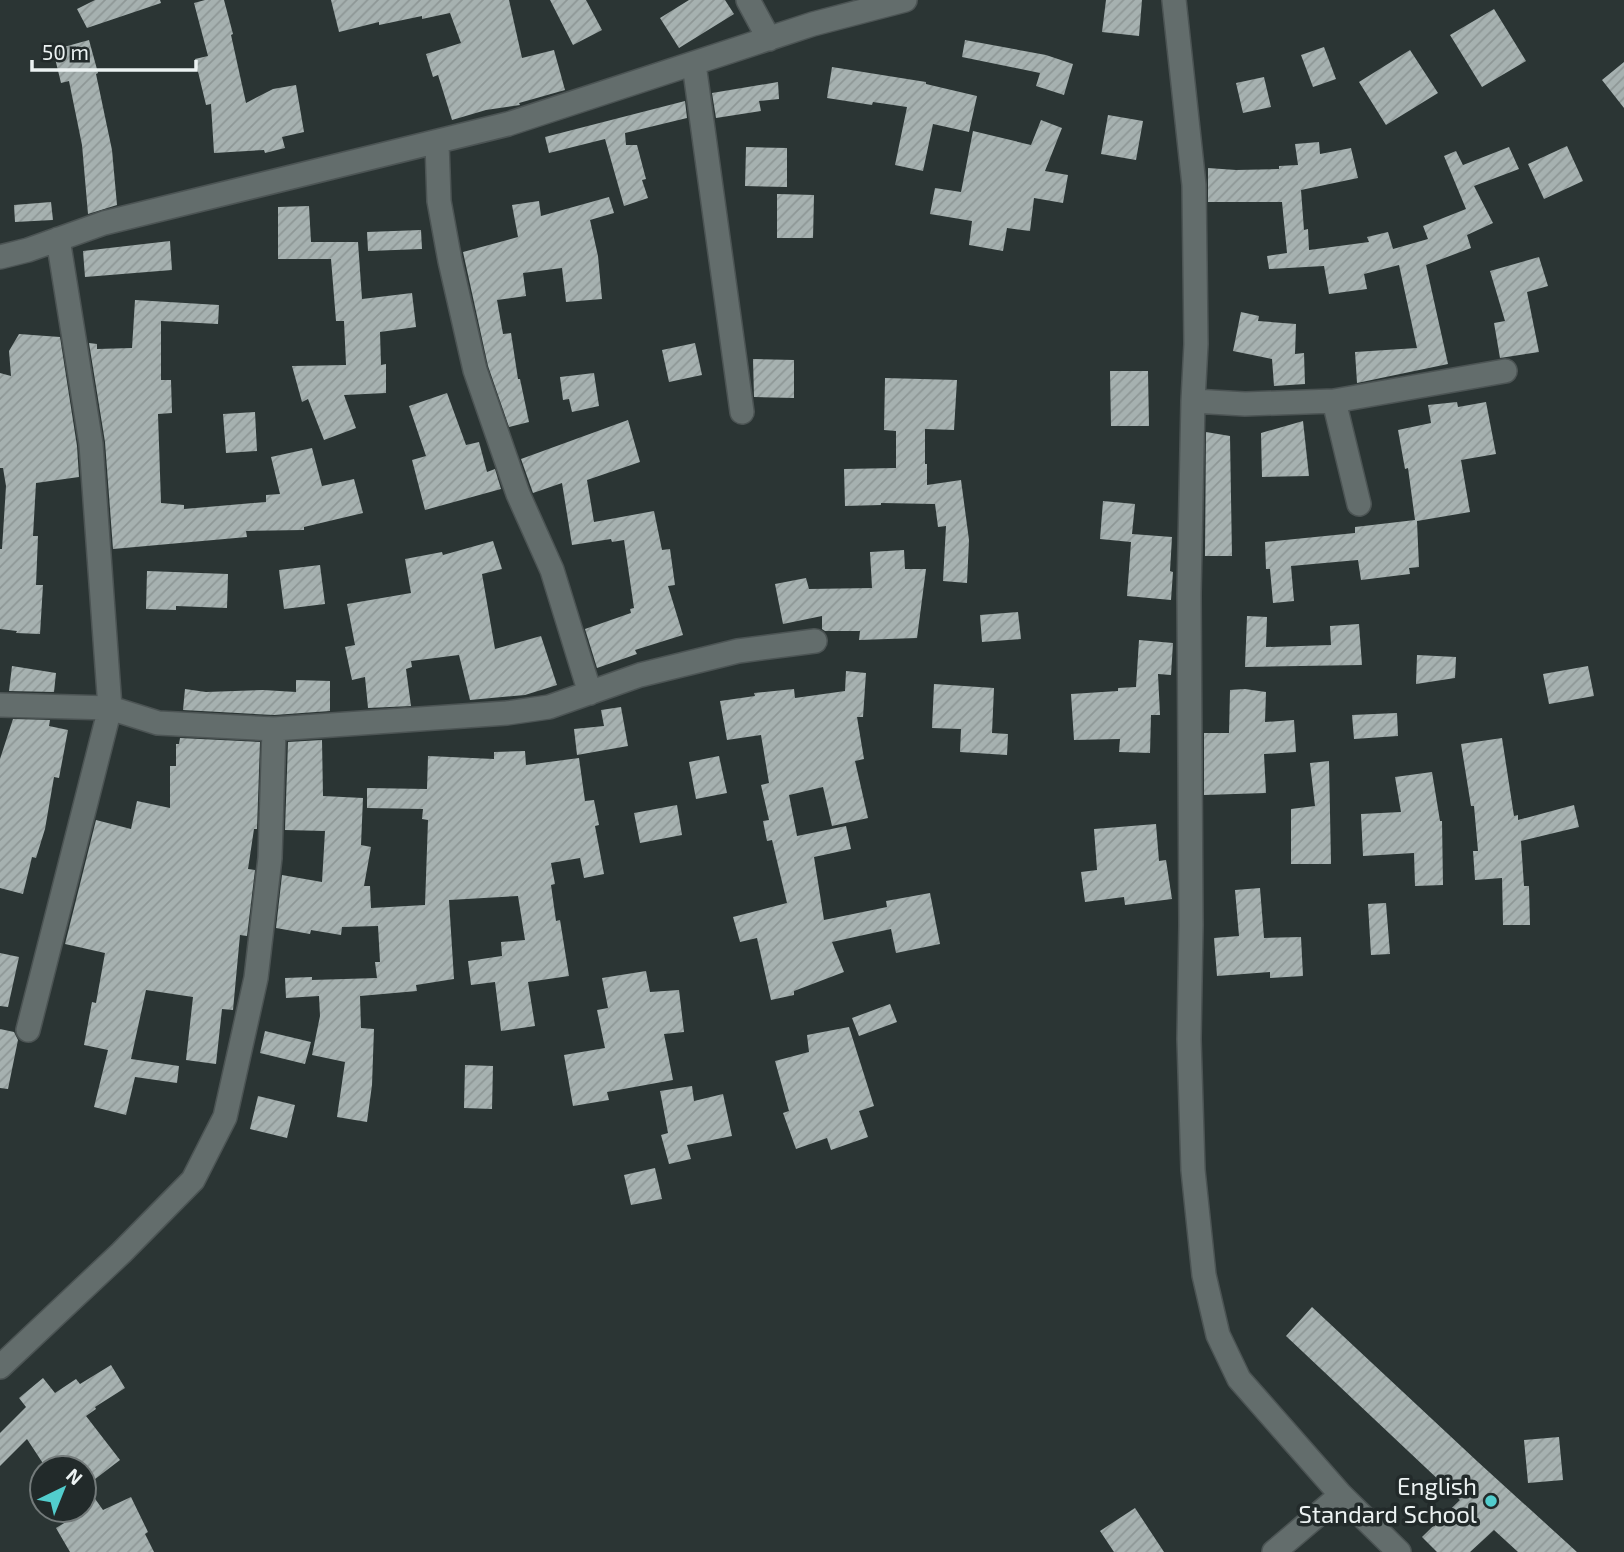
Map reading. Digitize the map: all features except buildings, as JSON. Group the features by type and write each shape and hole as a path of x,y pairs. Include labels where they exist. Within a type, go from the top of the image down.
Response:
{"street":[{"path":"748,0 769,39"},
{"path":"0,257 104,223 222,192 508,124 813,24 905,0"},
{"path":"1174,0 1194,185 1196,344 1192,401 1189,1039 1193,1170 1204,1275 1218,1335 1239,1380 1341,1495 1399,1552"},
{"path":"694,64 742,412"},
{"path":"437,143 439,201 475,370 519,494 552,570 590,693"},
{"path":"28,1030 110,709 91,444 58,239"},
{"path":"1192,401 1245,404 1334,401 1505,371"},
{"path":"1334,401 1359,504"},
{"path":"0,705 110,709 158,723 274,729 506,713 549,707 640,675 738,651 815,641"},
{"path":"0,1367 194,1180 225,1117 256,978 270,858 274,729"},
{"path":"1274,1552 1341,1495"}],"place":[{"name":"English Standard School","path":"1491,1501"}]}
